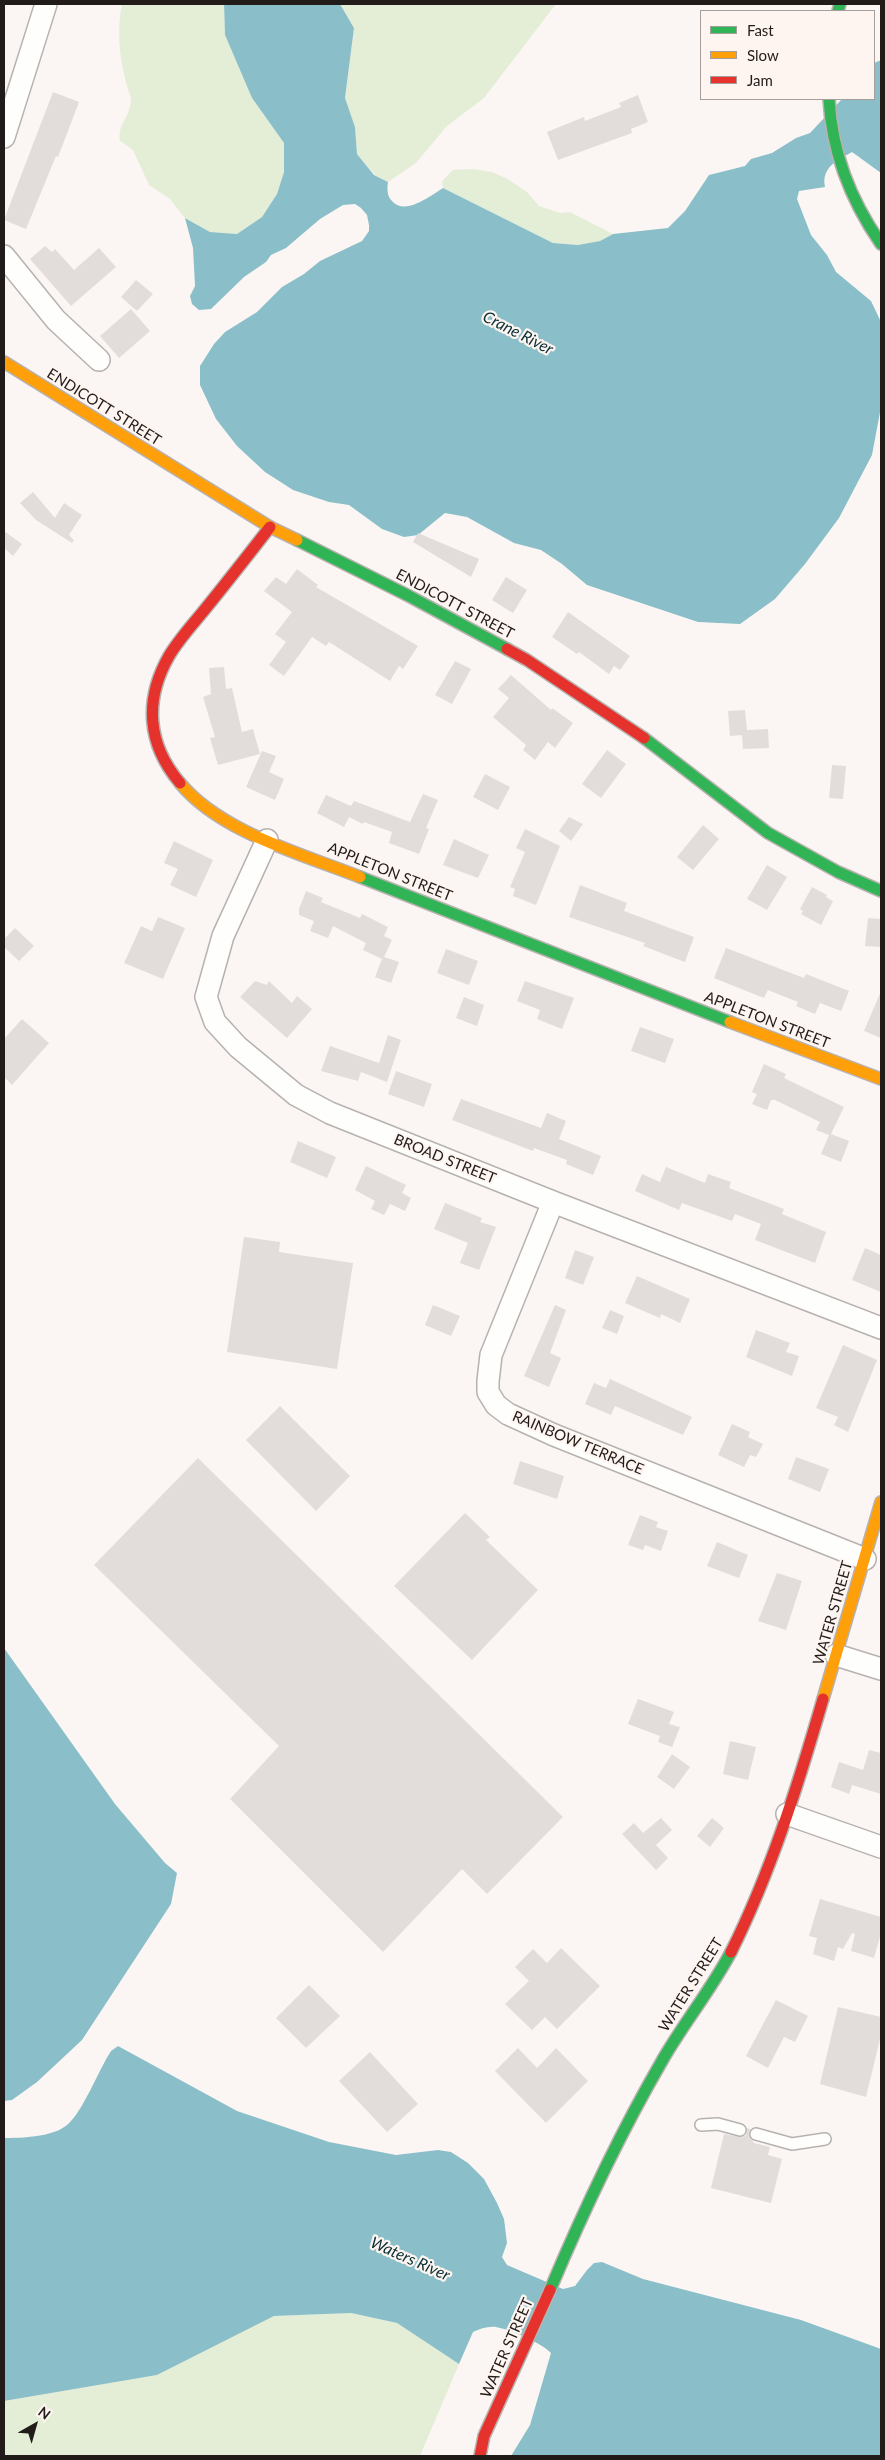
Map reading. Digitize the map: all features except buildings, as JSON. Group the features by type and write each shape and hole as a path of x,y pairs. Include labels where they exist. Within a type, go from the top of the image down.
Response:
{"main road":[{"path":"829,100 832,130 844,175 865,219 881,244"},
{"name":"ENDICOTT STREET","path":"4,362 270,527 409,596 527,660 636,731 768,833 838,872 881,891"},
{"name":"APPLETON STREET","path":"270,527 170,654 158,676 152,705 160,752 172,774 193,797 234,827 570,960 881,1079"},
{"name":"WATER STREET","path":"468,2456 484,2436 517,2366 592,2190 662,2060 720,1973 754,1906 787,1814 881,1502"},
{"name":"WATER STREET","path":"480,2456 484,2436"}],"street":[{"path":"4,137 46,4"},
{"path":"4,256 56,320 99,360"},
{"name":"BROAD STREET","path":"267,840 222,936 209,979 206,997 215,1022 238,1048 296,1095 330,1113 553,1202 881,1328"},
{"name":"RAINBOW TERRACE","path":"553,1202 491,1356 488,1392 496,1405 508,1414 554,1436 865,1559"},
{"path":"836,1655 881,1670"},
{"path":"787,1814 881,1847"}],"lane":[{"path":"701,2125 718,2124 740,2130"},
{"path":"756,2134 792,2144 826,2139"}],"green space":[{"path":"122,4 224,4 225,35 252,98 284,143 284,172 277,194 262,217 237,234 210,232 184,217 170,199 149,185 133,150 120,141 120,130 131,101 120,51 119,31"},
{"path":"340,4 556,4 484,98 447,126 416,163 388,182 375,175 357,154 355,127 345,99 354,28"},
{"path":"472,169 492,172 506,178 527,192 539,206 560,213 570,212 613,234 600,241 578,245 553,243 443,188 442,181 453,170"},
{"path":"351,2313 397,2323 459,2364 420,2456 4,2456 4,2401 157,2375 274,2316"}],"water":[{"name":"Crane River","path":"224,4 340,4 354,28 345,98 355,127 357,154 374,175 388,182 389,197 392,201 397,205 410,206 425,200 443,188 553,243 578,245 600,241 613,234 668,228 685,211 709,175 745,166 751,159 772,153 796,138 810,133 841,100 875,100 875,63 881,60 881,173 852,152 836,161 828,169 824,180 825,187 799,191 797,199 811,235 827,255 836,272 871,301 881,322 881,407 872,455 839,518 805,564 775,599 740,624 698,622 587,585 562,564 541,550 514,543 467,517 445,513 418,535 404,537 382,529 349,505 329,502 293,490 265,472 237,446 216,419 200,385 200,366 214,344 225,332 257,312 282,287 304,274 320,261 362,241 369,231 369,225 367,215 361,208 355,204 343,205 320,219 286,248 271,255 266,262 244,277 211,309 199,310 192,304 190,296 195,286 193,248 185,218 210,232 237,234 262,217 277,194 284,172 284,143 252,98 225,35"},
{"path":"4,1648 115,1804 165,1863 177,1873 171,1904 82,2040 37,2082 12,2100 4,2101"},
{"name":"Waters River","path":"118,2046 237,2111 329,2142 396,2155 438,2150 451,2152 468,2163 484,2179 497,2203 504,2219 507,2243 502,2257 507,2265 563,2289 575,2286 594,2263 602,2262 643,2279 801,2320 881,2349 881,2456 511,2456 530,2425 551,2353 525,2337 496,2327 490,2327 473,2332 459,2364 397,2323 351,2313 274,2316 157,2375 4,2401 4,2138 46,2134 67,2125 85,2101 111,2051"}],"traffic: fast":[{"path":"838,10 840,4"},
{"path":"829,100 834,138 844,175 860,210 881,244"},
{"path":"297,540 409,596 507,649"},
{"path":"644,738 768,833 838,872 881,891"},
{"path":"360,877 730,1022"},
{"path":"550,2290 616,2145 670,2047 715,1980 731,1952"}],"traffic: slow":[{"path":"4,362 270,527 297,540"},
{"path":"180,783 197,800 239,828 263,840 360,877"},
{"path":"730,1022 881,1079"},
{"path":"823,1699 881,1502"}],"traffic: jam":[{"path":"180,783 169,768 155,737 153,705 161,672 177,643 270,527"},
{"path":"507,649 527,660 644,738"},
{"path":"731,1952 759,1891 783,1828 823,1699"},
{"path":"480,2456 484,2436 550,2290"}]}
